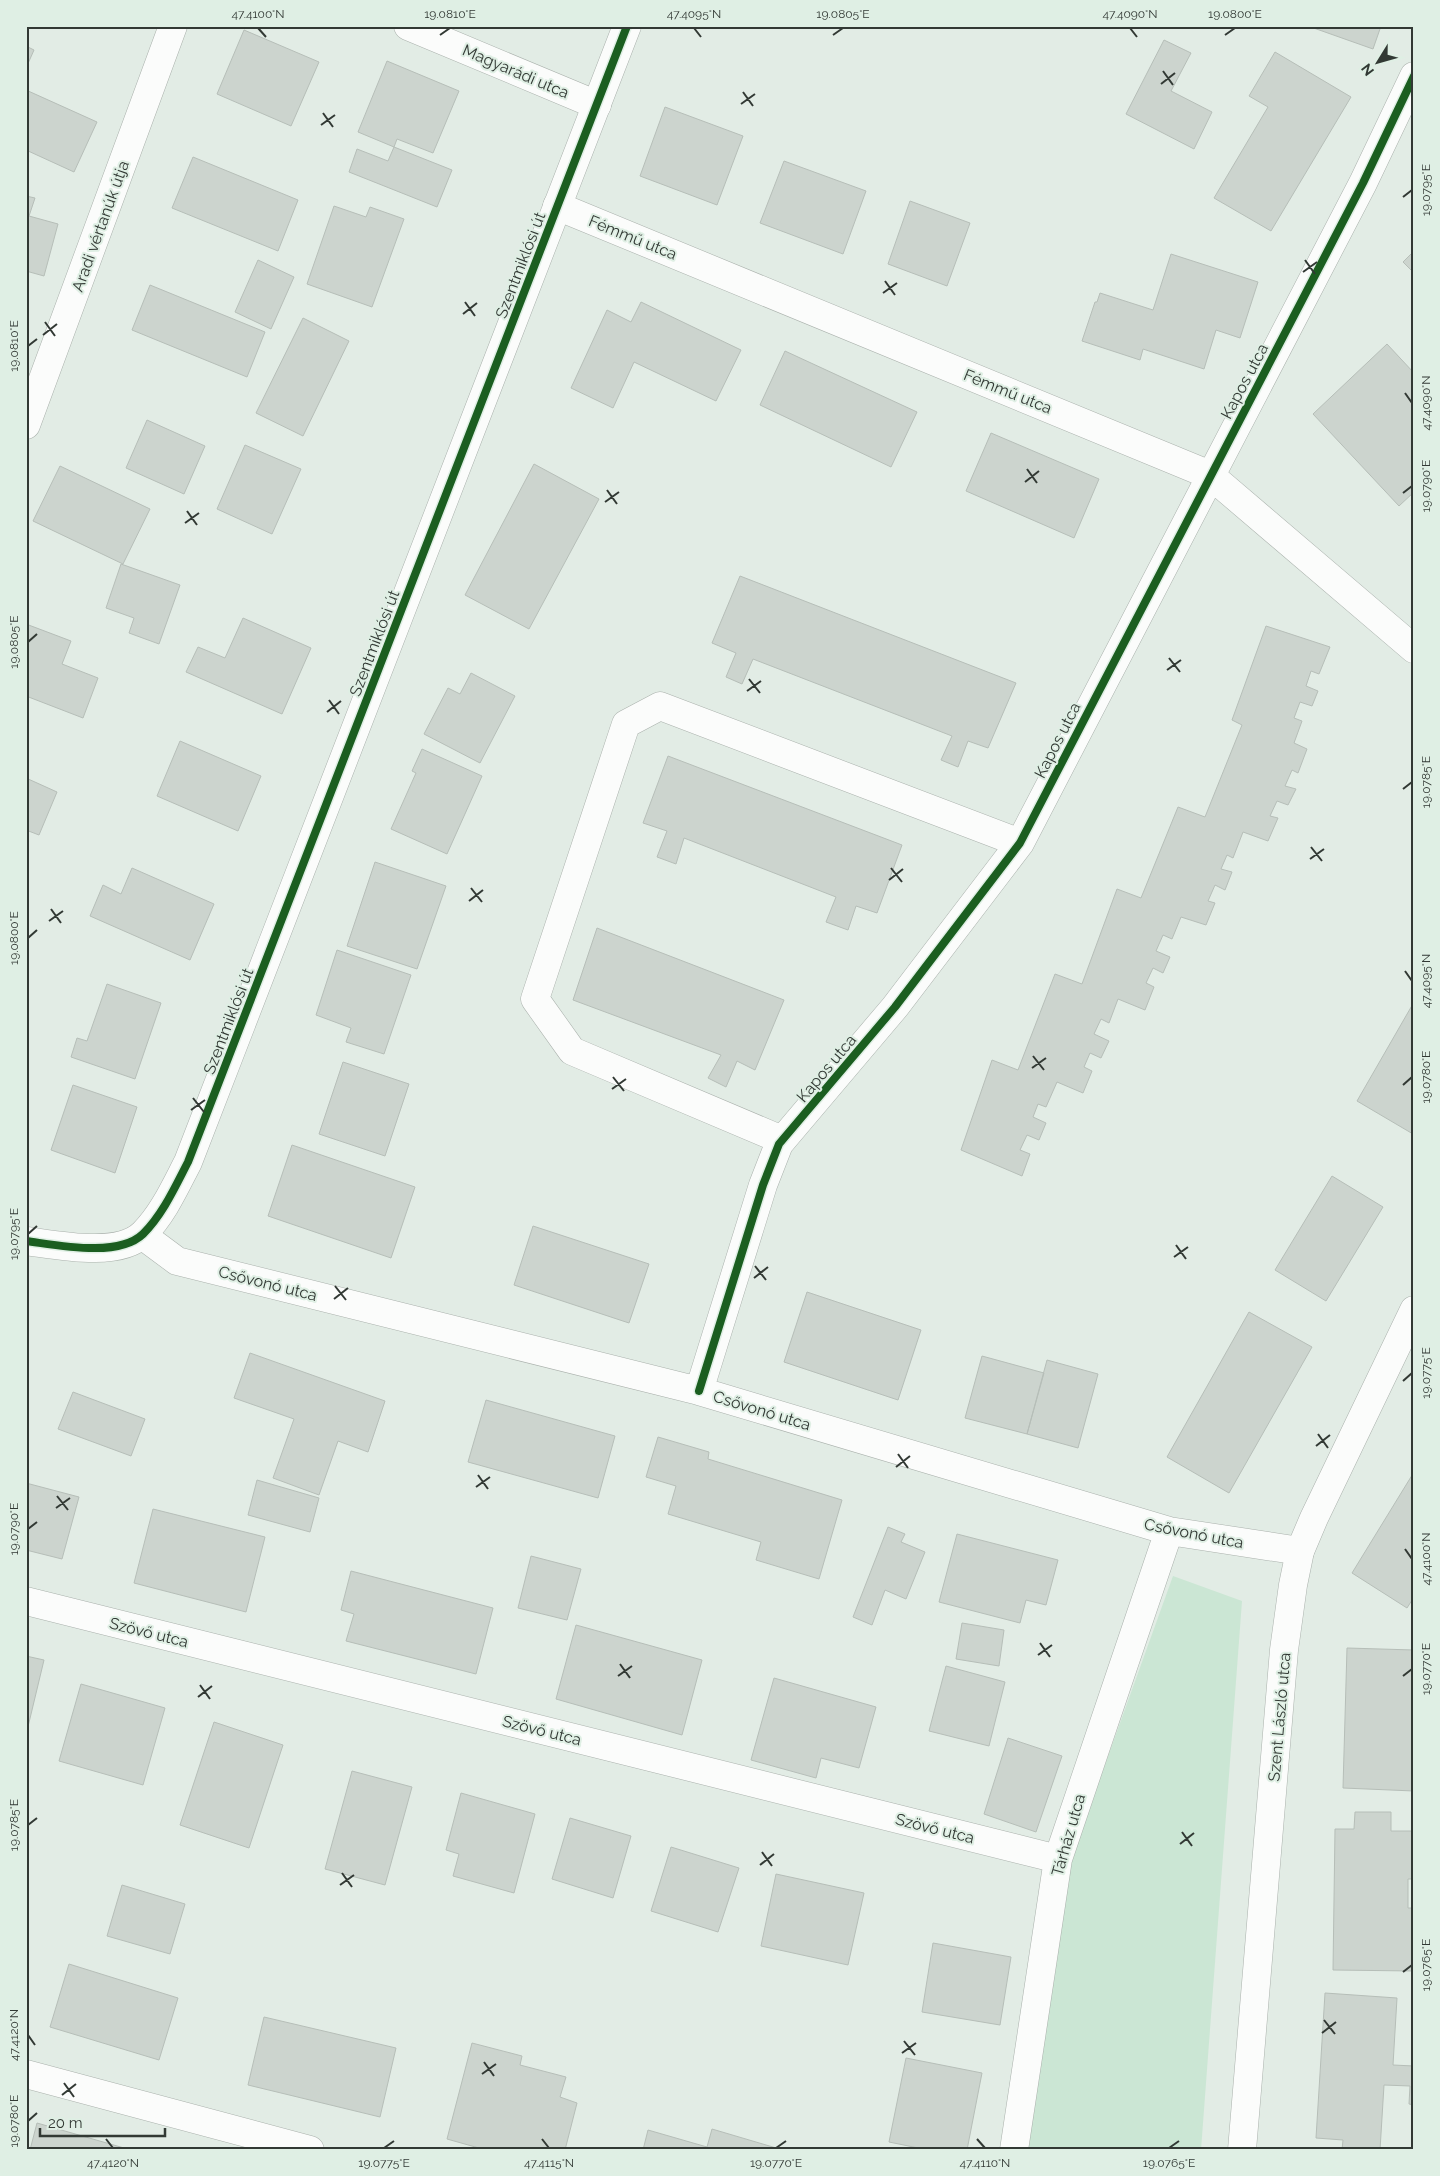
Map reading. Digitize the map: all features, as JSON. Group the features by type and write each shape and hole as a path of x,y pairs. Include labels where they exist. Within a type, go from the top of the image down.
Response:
{"street":[{"name":"Aradi vértanúk útja","path":"26,425 173,26"},
{"name":"Magyarádi utca","path":"408,26 597,105"},
{"name":"Szentmiklósi út","path":"26,1241 92,1249 118,1246 142,1235 166,1205 188,1162 627,26"},
{"name":"Kapos utca","path":"699,1391 763,1185 779,1144 894,1007 1020,843 1363,183 1414,76"},
{"name":"Fémmű utca","path":"557,206 1210,475 1414,649"},
{"path":"782,1140 572,1051 535,999 626,724 660,706 1020,843"},
{"name":"Csővonó utca","path":"142,1235 177,1261 699,1391 1169,1531 1300,1551"},
{"name":"Szent László utca","path":"1242,2150 1284,1650 1293,1585 1300,1551 1314,1518 1414,1310"},
{"name":"Tárház utca","path":"1014,2150 1058,1859 1169,1531"},
{"name":"Szövő utca","path":"26,1601 1058,1859"},
{"path":"26,2074 310,2150"}],"green space":[{"path":"1173,1576 1242,1601 1201,2150 1026,2150 1067,1870"}],"building":[{"path":"1308,26 1381,26 1373,49"},
{"path":"244,30 319,62 291,126 217,94"},
{"path":"1164,40 1191,53 1171,91 1212,112 1194,149 1126,114"},
{"path":"26,46 34,50 26,68"},
{"path":"1275,52 1351,97 1271,231 1214,198 1268,107 1249,96"},
{"path":"387,61 459,91 433,153 397,139 394,147 358,132"},
{"path":"26,90 97,122 74,172 26,150"},
{"path":"665,107 743,136 717,205 640,176"},
{"path":"394,147 452,170 437,207 349,172 357,149 388,161"},
{"path":"193,157 298,200 278,251 172,208"},
{"path":"784,161 866,191 843,254 760,223"},
{"path":"26,196 35,198 29,216 58,224 44,276 26,271"},
{"path":"910,201 970,223 947,286 888,264"},
{"path":"334,206 366,217 370,207 404,219 372,307 307,284"},
{"path":"1414,251 1414,273 1403,262"},
{"path":"1171,254 1258,282 1240,338 1216,330 1204,369 1143,349 1140,360 1082,341 1095,302 1097,302 1100,293 1153,310"},
{"path":"258,260 294,277 271,329 235,312"},
{"path":"150,285 265,332 247,377 132,330"},
{"path":"641,302 741,350 716,401 634,362 613,408 571,388 607,310 631,322"},
{"path":"303,318 349,341 303,436 256,413"},
{"path":"1387,344 1414,373 1414,492 1399,506 1313,414"},
{"path":"785,351 917,412 891,467 760,405"},
{"path":"147,420 205,446 184,494 126,468"},
{"path":"991,433 1099,479 1074,538 966,491"},
{"path":"245,445 301,469 272,534 217,509"},
{"path":"534,464 599,499 529,629 465,595"},
{"path":"60,466 150,509 123,564 33,521"},
{"path":"121,564 180,585 159,644 129,633 134,618 106,608"},
{"path":"740,576 1016,683 988,748 968,741 958,767 941,760 952,736 753,659 742,684 726,677 736,653 712,643"},
{"path":"243,618 311,648 282,714 186,672 198,647 225,658"},
{"path":"26,624 71,641 62,664 98,678 83,718 26,696"},
{"path":"1266,626 1330,647 1319,674 1311,671 1306,686 1318,691 1312,706 1300,702 1294,718 1302,721 1294,743 1307,749 1298,773 1292,770 1285,786 1296,789 1288,805 1277,801 1270,816 1278,818 1268,841 1243,832 1233,858 1227,855 1221,869 1232,872 1225,890 1215,885 1208,901 1215,903 1206,925 1181,917 1172,939 1163,935 1156,951 1170,957 1163,973 1153,968 1146,983 1154,987 1145,1010 1118,999 1109,1023 1101,1019 1094,1034 1109,1041 1101,1058 1090,1053 1084,1067 1092,1071 1083,1093 1057,1082 1046,1107 1038,1104 1033,1117 1046,1123 1039,1140 1027,1135 1020,1150 1030,1154 1022,1176 961,1150 992,1060 1018,1070 1055,974 1082,984 1117,889 1141,898 1178,807 1205,817 1242,725 1232,720"},
{"path":"471,673 515,696 480,763 424,734 448,688 460,694"},
{"path":"180,741 261,776 238,831 157,796"},
{"path":"422,749 482,776 447,854 391,829 416,773 412,771"},
{"path":"668,756 902,845 877,913 856,906 848,930 826,922 836,897 684,838 676,864 657,857 667,831 643,823"},
{"path":"26,778 57,792 39,835 26,830"},
{"path":"375,862 446,886 417,969 347,946"},
{"path":"132,868 214,904 190,960 90,916 103,885 121,894"},
{"path":"597,928 784,1000 755,1070 737,1061 726,1087 708,1078 721,1055 573,1000"},
{"path":"337,950 411,975 384,1054 346,1042 351,1028 316,1015"},
{"path":"107,984 161,1003 135,1079 71,1057 77,1038 87,1041"},
{"path":"1414,1002 1414,1132 1413,1134 1357,1101"},
{"path":"343,1062 409,1084 385,1156 319,1134"},
{"path":"73,1085 137,1107 115,1173 51,1150"},
{"path":"292,1145 415,1187 391,1258 268,1216"},
{"path":"1332,1176 1383,1207 1326,1301 1275,1270"},
{"path":"533,1226 649,1264 629,1323 514,1285"},
{"path":"807,1292 921,1330 898,1400 784,1362"},
{"path":"1249,1312 1312,1347 1229,1493 1167,1457"},
{"path":"250,1353 385,1401 368,1452 338,1441 319,1495 273,1478 294,1419 234,1398"},
{"path":"982,1356 1044,1373 1027,1434 965,1418"},
{"path":"1047,1360 1098,1374 1078,1448 1027,1434"},
{"path":"73,1392 145,1419 131,1456 58,1429"},
{"path":"486,1400 615,1436 598,1498 468,1462"},
{"path":"658,1437 709,1452 708,1459 842,1500 819,1579 756,1560 761,1542 668,1514 676,1486 646,1477"},
{"path":"1414,1472 1414,1597 1407,1608 1352,1573"},
{"path":"257,1480 319,1498 310,1532 248,1515"},
{"path":"26,1483 79,1497 62,1559 26,1550"},
{"path":"153,1509 265,1537 246,1612 134,1583"},
{"path":"888,1527 905,1534 901,1542 925,1552 906,1599 885,1590 872,1625 853,1617"},
{"path":"957,1534 1058,1560 1046,1605 1026,1600 1020,1623 939,1602"},
{"path":"531,1556 581,1569 567,1620 518,1608"},
{"path":"351,1571 493,1608 476,1674 346,1641 354,1614 341,1610"},
{"path":"962,1623 1004,1630 999,1666 956,1659"},
{"path":"576,1625 702,1660 682,1735 556,1699"},
{"path":"1347,1648 1414,1650 1414,1791 1343,1788"},
{"path":"26,1656 44,1660 26,1735"},
{"path":"946,1666 1005,1682 989,1746 929,1731"},
{"path":"774,1678 876,1707 859,1768 821,1758 816,1778 751,1760"},
{"path":"81,1684 165,1708 143,1785 59,1761"},
{"path":"214,1722 283,1745 249,1848 180,1825"},
{"path":"1008,1738 1062,1756 1036,1832 984,1814"},
{"path":"352,1771 412,1787 385,1885 325,1869"},
{"path":"461,1793 535,1814 514,1893 453,1876 459,1854 446,1850"},
{"path":"1355,1812 1391,1812 1391,1831 1414,1831 1414,1879 1408,1879 1408,1908 1414,1908 1414,1971 1333,1970 1335,1829 1354,1829"},
{"path":"570,1818 631,1836 613,1898 552,1879"},
{"path":"671,1847 739,1868 718,1932 651,1911"},
{"path":"776,1874 864,1893 848,1965 761,1946"},
{"path":"122,1885 185,1904 170,1954 107,1936"},
{"path":"933,1943 1011,1957 1000,2025 922,2012"},
{"path":"69,1964 178,1998 159,2060 50,2027"},
{"path":"1325,1993 1397,1998 1393,2065 1414,2066 1414,2105 1409,2104 1410,2086 1384,2085 1380,2150 1342,2150 1343,2140 1316,2138"},
{"path":"264,2017 396,2048 380,2117 248,2085"},
{"path":"472,2043 522,2056 520,2065 566,2077 560,2097 577,2103 565,2150 486,2150 447,2139"},
{"path":"906,2058 982,2073 967,2150 928,2150 889,2142"},
{"path":"37,2123 131,2150 30,2150"},
{"path":"712,2129 783,2150 643,2150 648,2130 707,2147"}],"cycle path":[{"path":"26,1241 87,1248 119,1246 132,1241 143,1234 157,1218 188,1162 627,26"},
{"path":"699,1391 763,1185 779,1144 895,1007 1020,843 1363,183 1414,76"}]}
